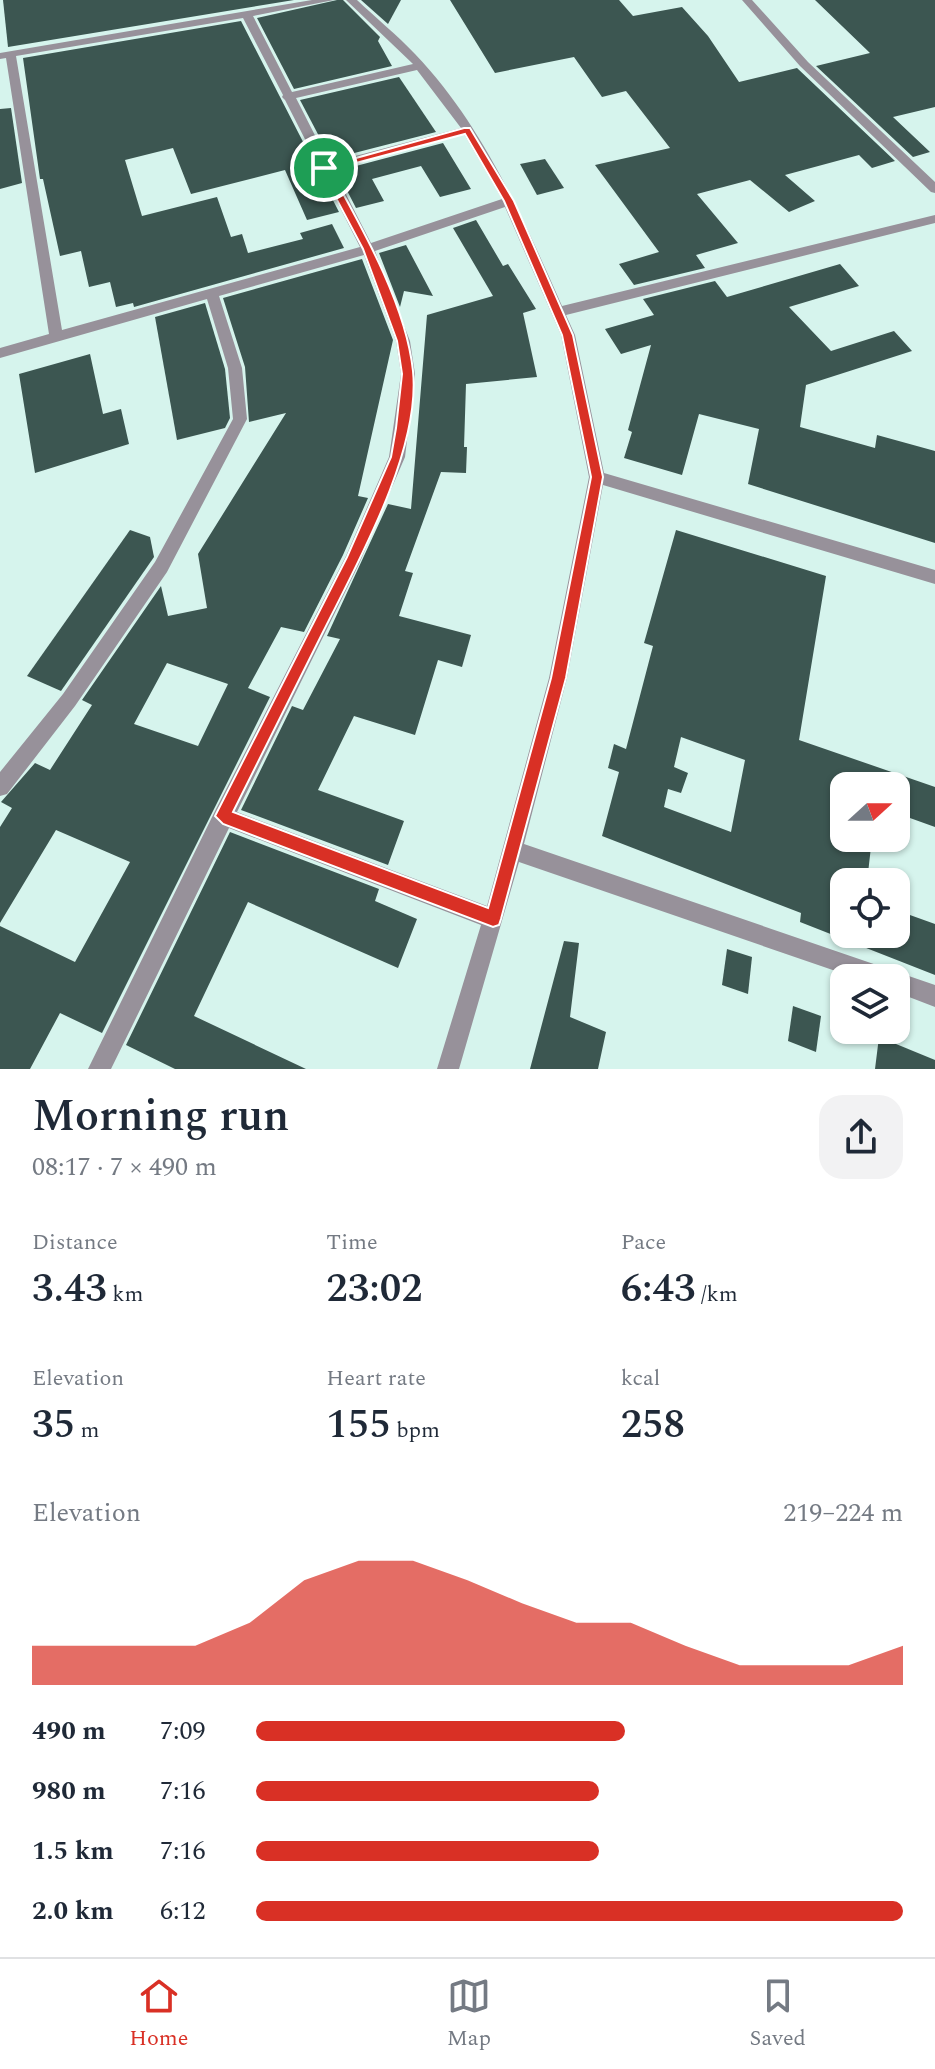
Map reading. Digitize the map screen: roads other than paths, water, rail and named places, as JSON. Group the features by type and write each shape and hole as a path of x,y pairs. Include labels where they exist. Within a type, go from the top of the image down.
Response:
{"street":[{"path":"56,337 5,56 329,0"},
{"path":"351,0 420,66 467,130 509,201 568,335 597,477 558,678 493,919 448,1069"},
{"path":"747,0 804,64 935,189"},
{"path":"99,1069 353,559 397,457 408,374 403,341 368,249 247,15"},
{"path":"287,97 420,66"},
{"path":"324,168 467,130"},
{"path":"0,353 368,249 509,201"},
{"path":"558,312 935,219"},
{"path":"0,787 69,700 161,567 240,419 235,368 212,293"},
{"path":"597,477 935,577"},
{"path":"223,816 493,919"},
{"path":"512,850 846,964"},
{"path":"910,986 935,996"}]}
